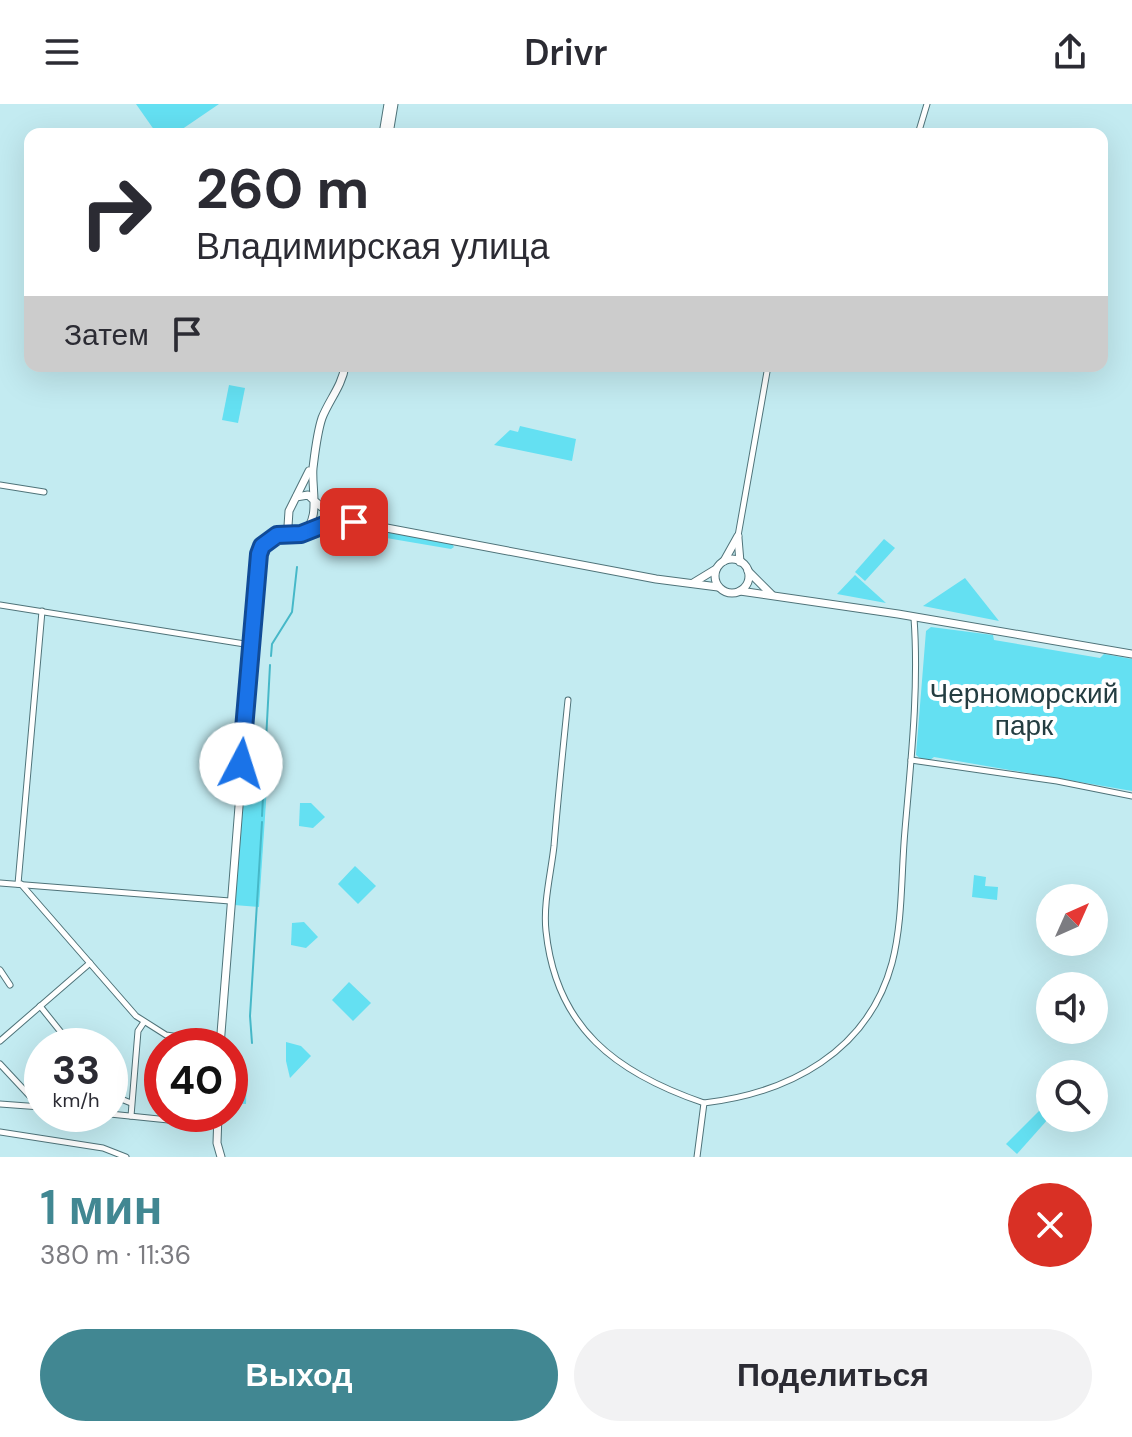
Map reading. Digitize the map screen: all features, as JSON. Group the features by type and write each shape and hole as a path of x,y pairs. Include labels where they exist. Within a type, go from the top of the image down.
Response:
{"street":[{"path":"387,128 391,104"},
{"path":"920,128 927,104"},
{"path":"281,534 308,477 318,424 341,372"},
{"path":"306,530 312,518 313,469 319,431 324,414 340,386 342,372"},
{"path":"767,372 738,536 740,562 772,595"},
{"path":"0,485 44,492"},
{"path":"296,497 308,495 339,519 718,587 728,593 740,591 772,595 1132,654"},
{"path":"221,1028 259,554 262,546 281,534 295,534 339,519"},
{"path":"287,520 295,534"},
{"path":"718,587 715,579 738,536"},
{"path":"691,584 721,564 740,562"},
{"path":"740,591 746,586 748,571"},
{"path":"0,605 251,645"},
{"path":"42,611 20,884 144,1022 154,1028"},
{"path":"568,700 546,928 561,995 578,1024 611,1055 641,1077 704,1103 769,1089 802,1076 839,1049 866,1018 888,973 898,927 911,760 916,653 914,618"},
{"path":"911,760 1132,796"},
{"path":"0,883 230,901"},
{"path":"0,1041 90,963"},
{"path":"0,970 10,985"},
{"path":"40,1006 58,1028"},
{"path":"131,1116 138,1031 144,1022"},
{"path":"0,1064 24,1089"},
{"path":"128,1102 132,1103"},
{"path":"697,1157 704,1103"},
{"path":"0,1104 24,1106"},
{"path":"128,1116 144,1117"},
{"path":"0,1132 103,1148 126,1157"},
{"path":"217,1132 221,1157"}],"green space":[{"path":"136,104 219,104 184,128 153,128"},
{"path":"229,385 245,388 238,423 222,420"},
{"path":"520,426 576,439 572,461 494,445 510,430 518,432"},
{"path":"358,527 452,544 454,547 451,549 357,533"},
{"path":"884,539 895,548 865,581 855,572"},
{"path":"855,575 886,603 837,594"},
{"path":"965,578 999,621 923,606"},
{"name":"Черноморский парк","path":"931,627 993,635 994,640 1100,658 1104,654 1132,659 1132,791 934,757 921,759 916,755 926,631"},
{"path":"247,756 269,757 259,907 234,905"},
{"path":"300,803 311,803 325,817 313,828 299,826"},
{"path":"355,866 376,886 358,904 338,884"},
{"path":"974,875 986,877 985,886 998,887 997,900 972,897"},
{"path":"304,922 318,937 306,948 291,945 292,923"},
{"path":"349,982 371,1003 353,1021 332,1000"},
{"path":"286,1042 301,1046 311,1056 290,1078 286,1061"},
{"path":"1036,1114 1037,1132 1017,1154 1006,1144"}],"waterway":[{"path":"271,656 272,644 292,612 297,567"},
{"path":"262,816 270,665"},
{"path":"252,1043 250,1016 262,822"}],"route":[{"path":"241,764 262,546 281,534 301,534 330,521 354,522"}]}
